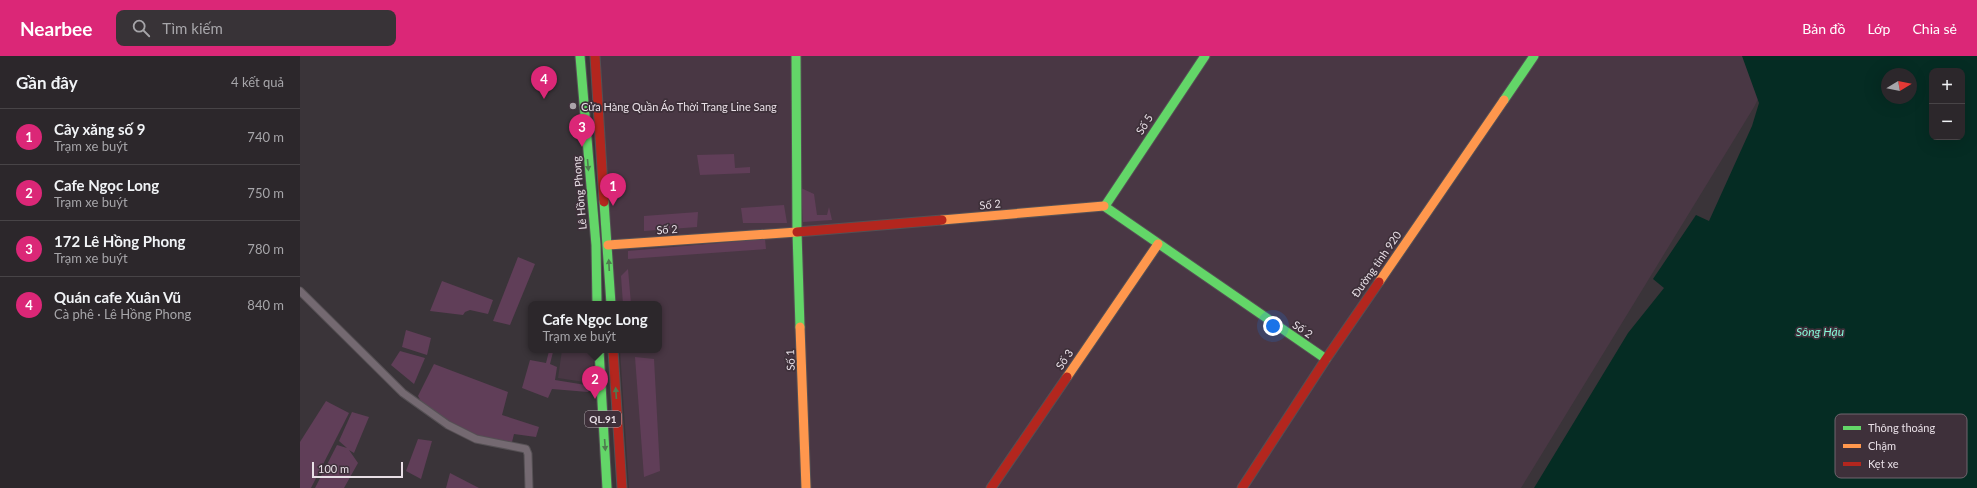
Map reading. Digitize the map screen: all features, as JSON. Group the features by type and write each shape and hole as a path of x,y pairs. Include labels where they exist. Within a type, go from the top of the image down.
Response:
{"main road":[{"name":"Lê Hồng Phong","path":"580,56 596,245 598,301"},
{"path":"594,56 611,301"},
{"name":"Số 1","path":"796,56 797,232 806,488"},
{"name":"Số 5","path":"1105,206 1205,56"},
{"name":"Đường tỉnh 920","path":"1242,488 1326,359 1534,56"},
{"name":"Số 2","path":"596,245 797,232 1105,206 1326,359"},
{"name":"Số 3","path":"991,488 1158,244"},
{"name":"QL.91","path":"598,353 608,488"},
{"name":"QL.91","path":"613,353 622,488"}],"street":[{"path":"572,56 581,69"},
{"path":"596,69 600,56"},
{"path":"300,291 403,393 448,426 476,439 526,449 528,454 529,488"}],"shaded area":[{"path":"600,56 1780,56 1754,107 1521,488 629,488 620,353 662,353 662,301 616,301"},
{"path":"734,154 735,168 750,167 750,173 700,175 697,155"},
{"path":"801,188 814,194 817,215 827,215 829,207 832,220 803,222"},
{"path":"784,205 787,223 743,223 741,208"},
{"path":"698,212 697,227 644,231 644,216"},
{"path":"765,239 766,249 628,259 628,251"},
{"path":"518,257 535,264 510,325 493,321"},
{"path":"628,269 631,301 623,301 621,276"},
{"path":"442,281 493,300 488,314 470,310 465,312 463,315 430,311"},
{"path":"406,330 431,338 427,355 402,347"},
{"path":"400,351 425,358 414,384 391,365"},
{"path":"548,353 553,353 550,364 557,367 555,380 592,386 588,392 552,389 548,398 522,388 530,360 546,363"},
{"path":"562,353 595,353 591,383 558,378"},
{"path":"635,357 654,359 660,471 644,477"},
{"path":"434,364 508,392 502,415 539,427 536,437 514,434 511,446 461,430 424,407 418,396"},
{"path":"326,401 349,413 311,488 300,488 300,442"},
{"path":"352,412 369,417 354,453 349,450 358,463 344,488 315,488 337,445 347,448 339,441"},
{"path":"418,439 432,441 421,479 406,471"},
{"path":"450,473 479,488 446,488"}],"water":[{"name":"Sông Hậu","path":"1742,56 1977,56 1977,488 1534,488 1628,333 1664,288 1653,279 1696,215 1709,221 1752,126 1759,103"}],"traffic: fast":[{"path":"580,56 596,245 597,301"},
{"path":"796,56 797,232 800,327"},
{"path":"1105,206 1205,56"},
{"path":"1504,100 1534,56"},
{"path":"604,202 611,301"},
{"path":"1104,206 1326,359"},
{"path":"599,353 607,488"}],"traffic: slow":[{"path":"1379,282 1504,100"},
{"path":"942,220 1104,206"},
{"path":"608,245 797,232"},
{"path":"1067,377 1158,244"},
{"path":"800,327 806,488"}],"traffic: jam":[{"path":"595,56 604,202"},
{"path":"797,232 942,220"},
{"path":"1242,488 1326,359 1379,282"},
{"path":"613,353 622,488"},
{"path":"991,488 1067,377"}],"place":[{"name":"Quán cafe Xuân Vũ","path":"544,99"},
{"name":"Cửa Hàng Quần Áo Thời Trang Line Sang","path":"573,106"},
{"name":"172 Lê Hồng Phong","path":"582,147"},
{"name":"Cây xăng số 9","path":"613,206"},
{"name":"Cafe Ngọc Long","path":"595,399"}]}
